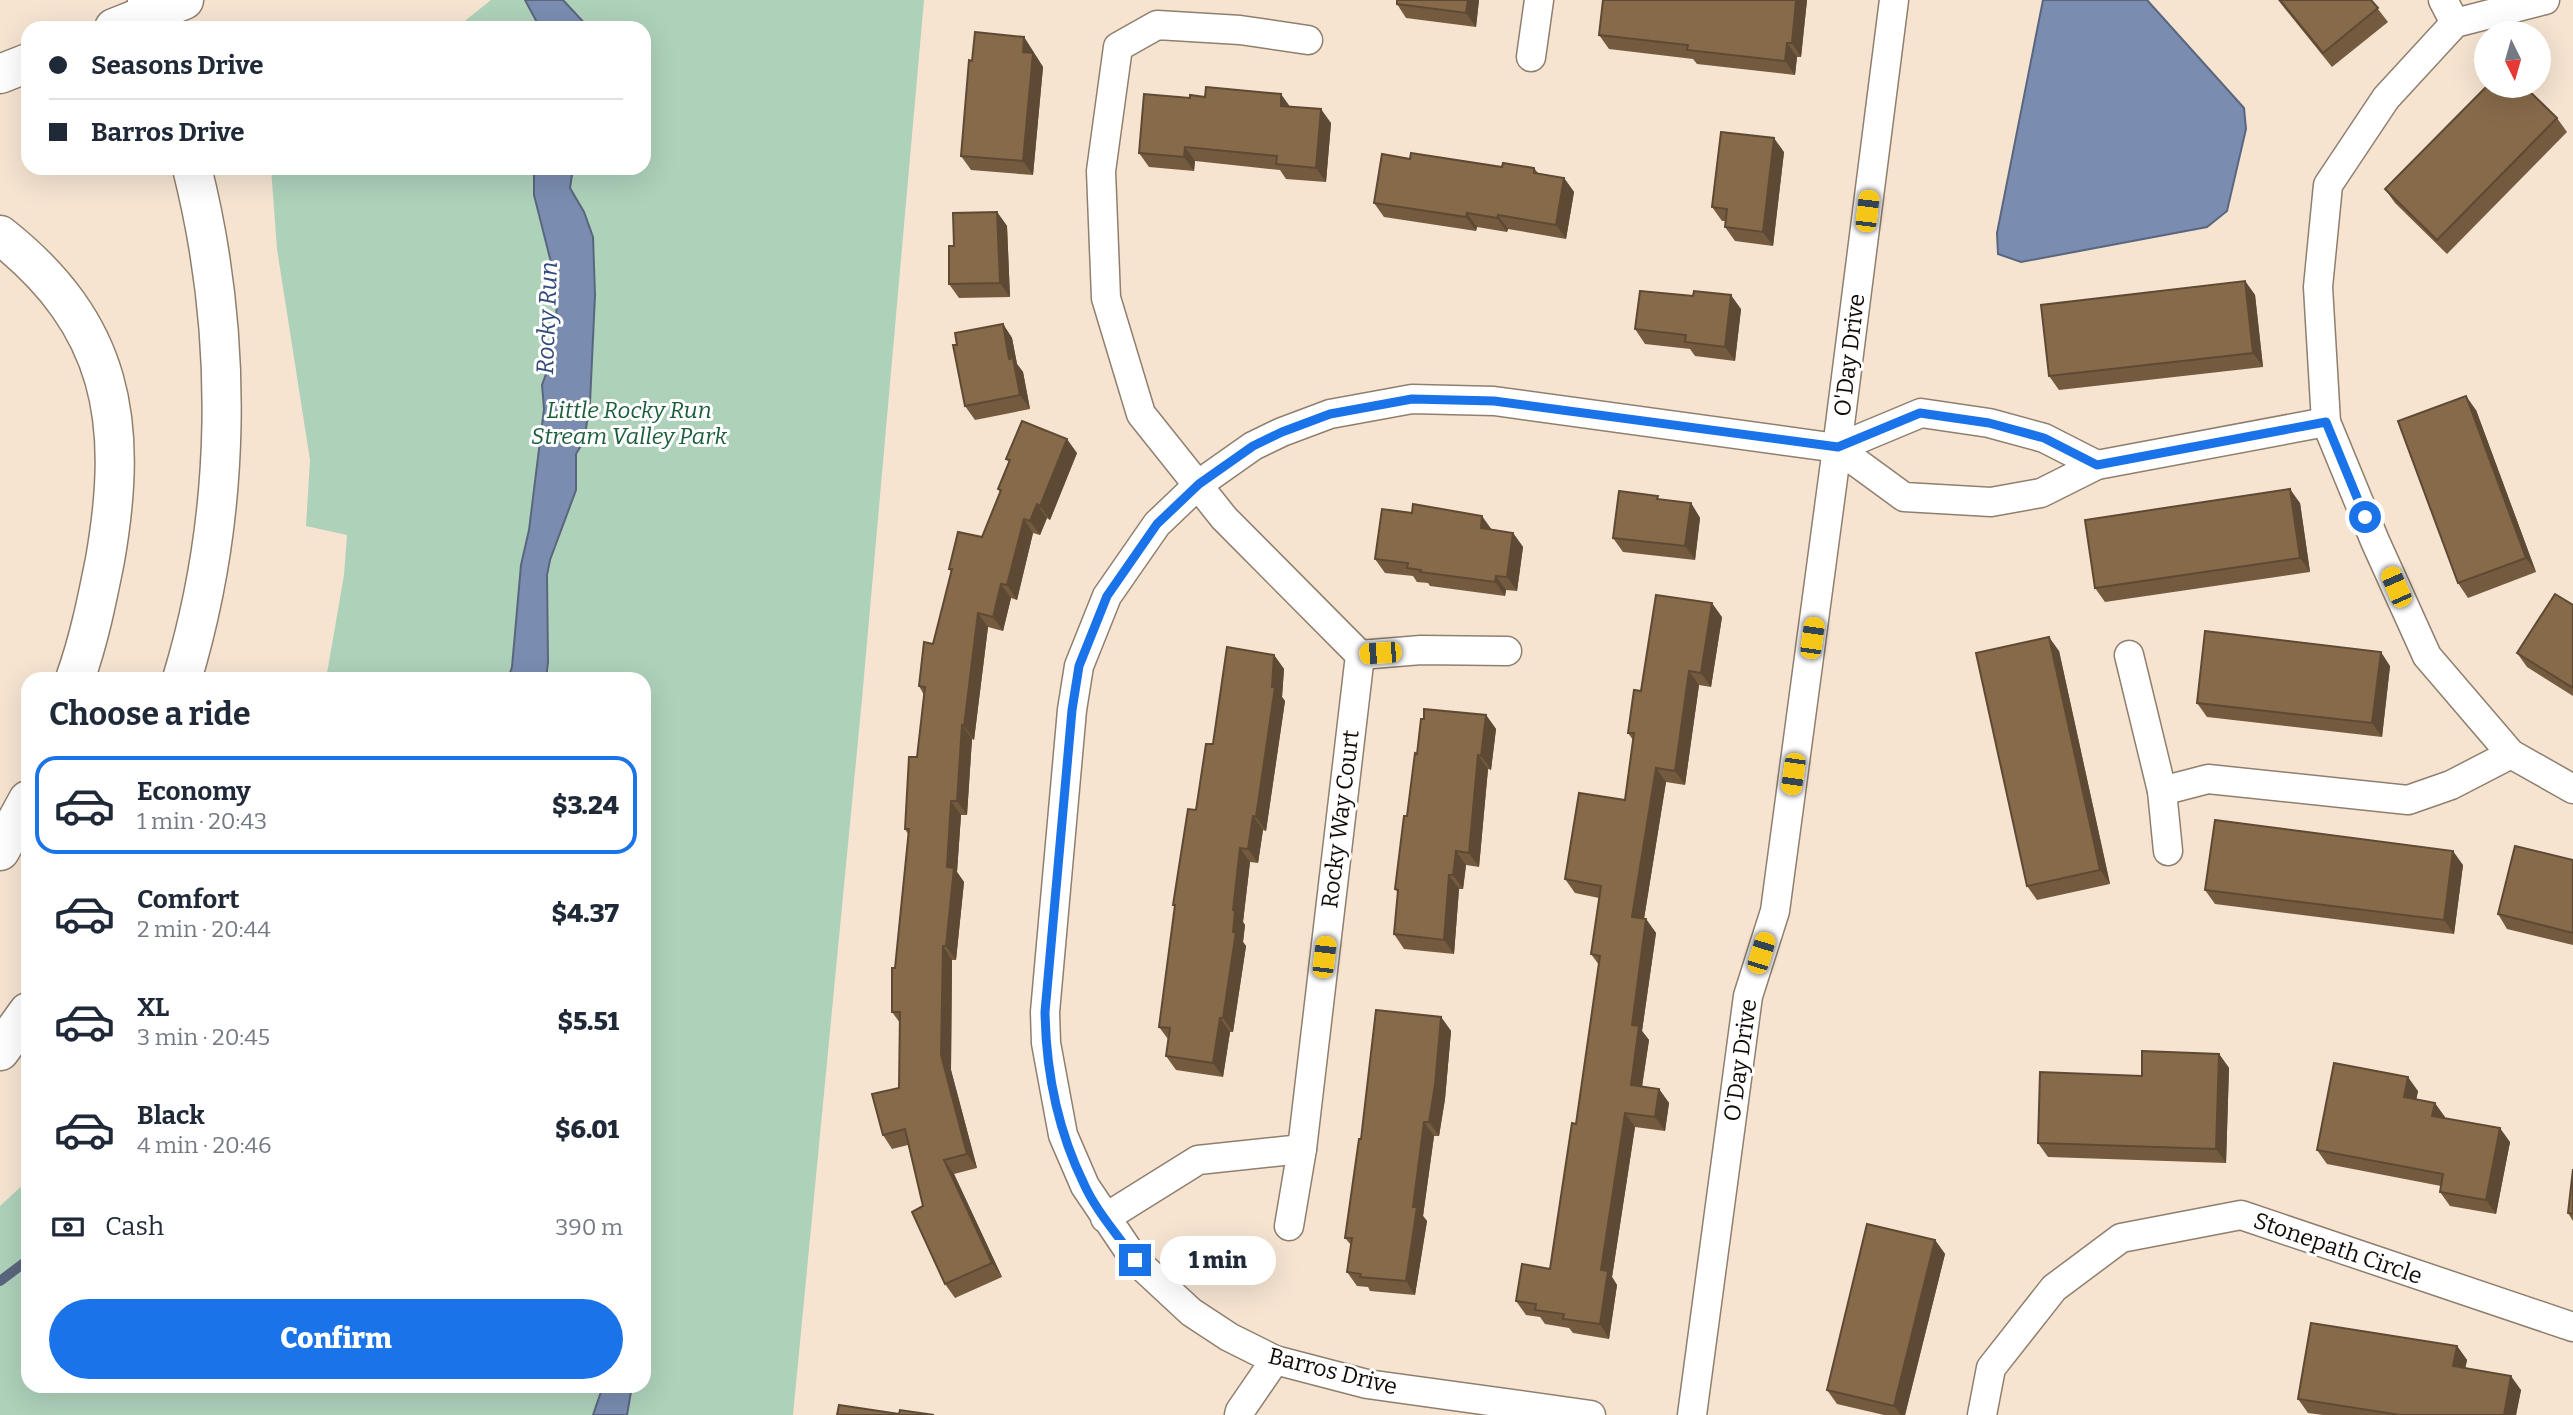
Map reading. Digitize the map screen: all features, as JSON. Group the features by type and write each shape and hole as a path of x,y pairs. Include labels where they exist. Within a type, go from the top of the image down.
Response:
{"main road":[{"path":"132,21 159,10"},
{"path":"0,74 21,66"},
{"path":"184,672 213,541 222,443 222,366 214,288 193,175"},
{"path":"0,235 27,256 61,293 85,331 105,378 114,421 116,459 111,524 97,599 77,672"},
{"path":"0,851 21,813"},
{"path":"0,1051 21,1022"}],"street":[{"path":"1531,57 1539,0"},
{"name":"O'Day Drive","path":"1692,1415 1748,996 1774,911 1838,447 1894,0"},
{"path":"2545,0 2449,12 2386,98 2328,185 2318,287 2326,422 2375,541 2427,656 2511,754 2573,789"},
{"path":"1308,40 1240,30 1157,25 1118,47 1101,171 1106,298 1141,414 1224,518 1360,655 1422,650 1507,651"},
{"name":"Barros Drive","path":"1591,1415 1367,1384 1275,1360 1229,1337 1191,1312 1135,1260 1105,1217 1085,1186 1063,1135 1046,1043 1045,1012 1072,710 1079,666 1107,596 1157,524 1199,484 1253,446 1330,414 1412,399 1494,401 1838,447"},
{"path":"1838,447 1920,413 1989,423 2044,438 2097,465"},
{"path":"1838,447 1905,497 1991,502 2041,493 2097,465 2326,422"},
{"name":"Rocky Way Court","path":"1289,1226 1302,1149 1360,655"},
{"path":"2129,655 2162,791 2168,851"},
{"path":"2162,791 2208,779 2408,800 2451,785 2511,754"},
{"path":"1105,1217 1198,1160 1302,1149"},
{"name":"Stonepath Circle","path":"1982,1415 1992,1368 2054,1288 2121,1238 2241,1215 2573,1327"},
{"path":"1239,1415 1275,1360"}],"green space":[{"name":"Little Rocky Run Stream Valley Park","path":"491,0 924,0 862,699 793,1415 0,1415 0,1206 21,1186 21,1393 651,1393 651,672 327,672 344,575 347,535 306,526 310,460 277,249 272,175 651,175 651,21 465,21"}],"water":[{"path":"525,0 563,0 582,21 536,21"},
{"path":"2043,0 2147,0 2244,108 2246,129 2227,211 2207,227 2021,262 1998,254 1997,233"},
{"name":"Rocky Run","path":"534,175 572,175 570,188 584,212 593,237 595,295 590,403 584,441 576,454 576,490 547,575 547,672 510,672 521,565 529,530 544,409 542,385 553,355 558,290 534,195"},
{"path":"601,1393 631,1393 627,1415 593,1415"}],"building":[{"path":"1397,0 1468,0 1466,13 1397,4"},
{"path":"1603,0 1796,0 1792,43 1787,43 1785,61 1687,50 1688,45 1599,35"},
{"path":"2280,0 2371,0 2378,8 2323,53"},
{"path":"975,32 1024,37 1023,52 1033,53 1023,161 961,156 969,60 972,61"},
{"path":"1206,87 1281,94 1281,106 1321,109 1316,168 1276,164 1277,156 1185,147 1184,157 1139,153 1144,94 1205,97"},
{"path":"2475,98 2536,98 2557,118 2437,240 2385,189"},
{"path":"1721,132 1774,138 1763,232 1725,227 1727,209 1712,207"},
{"path":"1411,153 1502,167 1503,163 1534,168 1534,173 1564,178 1556,225 1498,215 1497,218 1467,213 1466,217 1374,203 1382,154 1410,159"},
{"path":"997,212 1000,283 949,284 949,246 954,246 953,213"},
{"path":"2245,281 2253,353 2049,376 2041,305"},
{"path":"1640,291 1693,296 1694,291 1731,295 1725,347 1685,342 1686,335 1635,329"},
{"path":"1003,324 1009,359 1013,358 1020,395 965,406 953,345 957,345 955,333"},
{"path":"2466,396 2526,558 2458,583 2398,421"},
{"path":"1022,421 1067,439 1040,506 1037,504 1030,521 1024,519 1007,585 1001,584 993,617 978,613 964,726 962,725 957,801 951,801 947,867 954,868 946,946 943,946 941,1055 967,1154 944,1160 992,1263 945,1284 912,1212 923,1206 905,1129 883,1135 872,1094 899,1088 900,1012 892,1012 892,968 895,968 909,829 905,829 909,757 917,757 925,687 919,686 924,642 933,644 952,569 949,569 958,532 982,537 1001,490 998,489 1010,460 1006,459"},
{"path":"2290,489 2300,558 2095,588 2085,520"},
{"path":"1619,491 1691,503 1685,546 1613,538"},
{"path":"1413,504 1482,516 1481,528 1513,533 1507,577 1496,576 1495,582 1420,572 1421,570 1407,568 1408,563 1375,559 1382,509 1412,513"},
{"path":"2555,594 2573,605 2573,688 2517,653"},
{"path":"1656,595 1712,603 1701,673 1689,671 1675,771 1656,768 1632,917 1646,919 1632,1025 1639,1026 1631,1085 1659,1089 1655,1117 1625,1113 1601,1270 1608,1271 1600,1324 1563,1319 1564,1314 1535,1310 1536,1304 1516,1301 1522,1264 1550,1269 1572,1123 1576,1124 1600,956 1591,954 1601,886 1565,879 1579,793 1625,800 1634,733 1628,733 1634,690 1641,691"},
{"path":"2205,631 2381,652 2372,723 2197,703"},
{"path":"2049,637 2100,870 2027,886 1976,653"},
{"path":"1227,647 1274,655 1272,687 1275,687 1256,817 1253,816 1248,849 1240,848 1233,910 1233,932 1236,932 1213,1063 1166,1056 1170,1028 1159,1027 1173,905 1188,809 1196,810 1206,744 1213,744"},
{"path":"1424,709 1486,715 1481,756 1478,755 1469,853 1456,851 1453,875 1449,875 1444,940 1394,934 1398,890 1395,889 1404,816 1407,816"},
{"path":"2215,820 2453,851 2444,920 2205,890"},
{"path":"2515,846 2573,860 2573,933 2498,914"},
{"path":"1376,1010 1441,1017 1435,1085 1429,1122 1424,1122 1413,1207 1417,1207 1406,1281 1360,1277 1361,1274 1347,1272 1352,1238 1345,1238 1361,1139"},
{"path":"2142,1051 2219,1054 2216,1149 2038,1143 2040,1072 2142,1076"},
{"path":"2334,1063 2408,1077 2404,1097 2435,1103 2432,1116 2500,1128 2486,1200 2440,1192 2443,1174 2317,1150"},
{"path":"2573,1169 2573,1214 2568,1213"},
{"path":"1867,1224 1935,1240 1894,1406 1827,1390"},
{"path":"2311,1323 2457,1346 2453,1366 2511,1376 2504,1415 2400,1415 2298,1399"},
{"path":"839,1405 899,1414 900,1410 934,1415 837,1415"}],"waterway":[{"path":"0,1281 21,1265"}],"route":[{"path":"1135,1260 1085,1186 1063,1135 1046,1043 1045,1012 1072,710 1079,666 1107,596 1157,524 1199,484 1253,446 1330,414 1412,399 1494,401 1838,447 1920,413 1989,423 2044,438 2097,465 2326,422 2365,517"}]}
